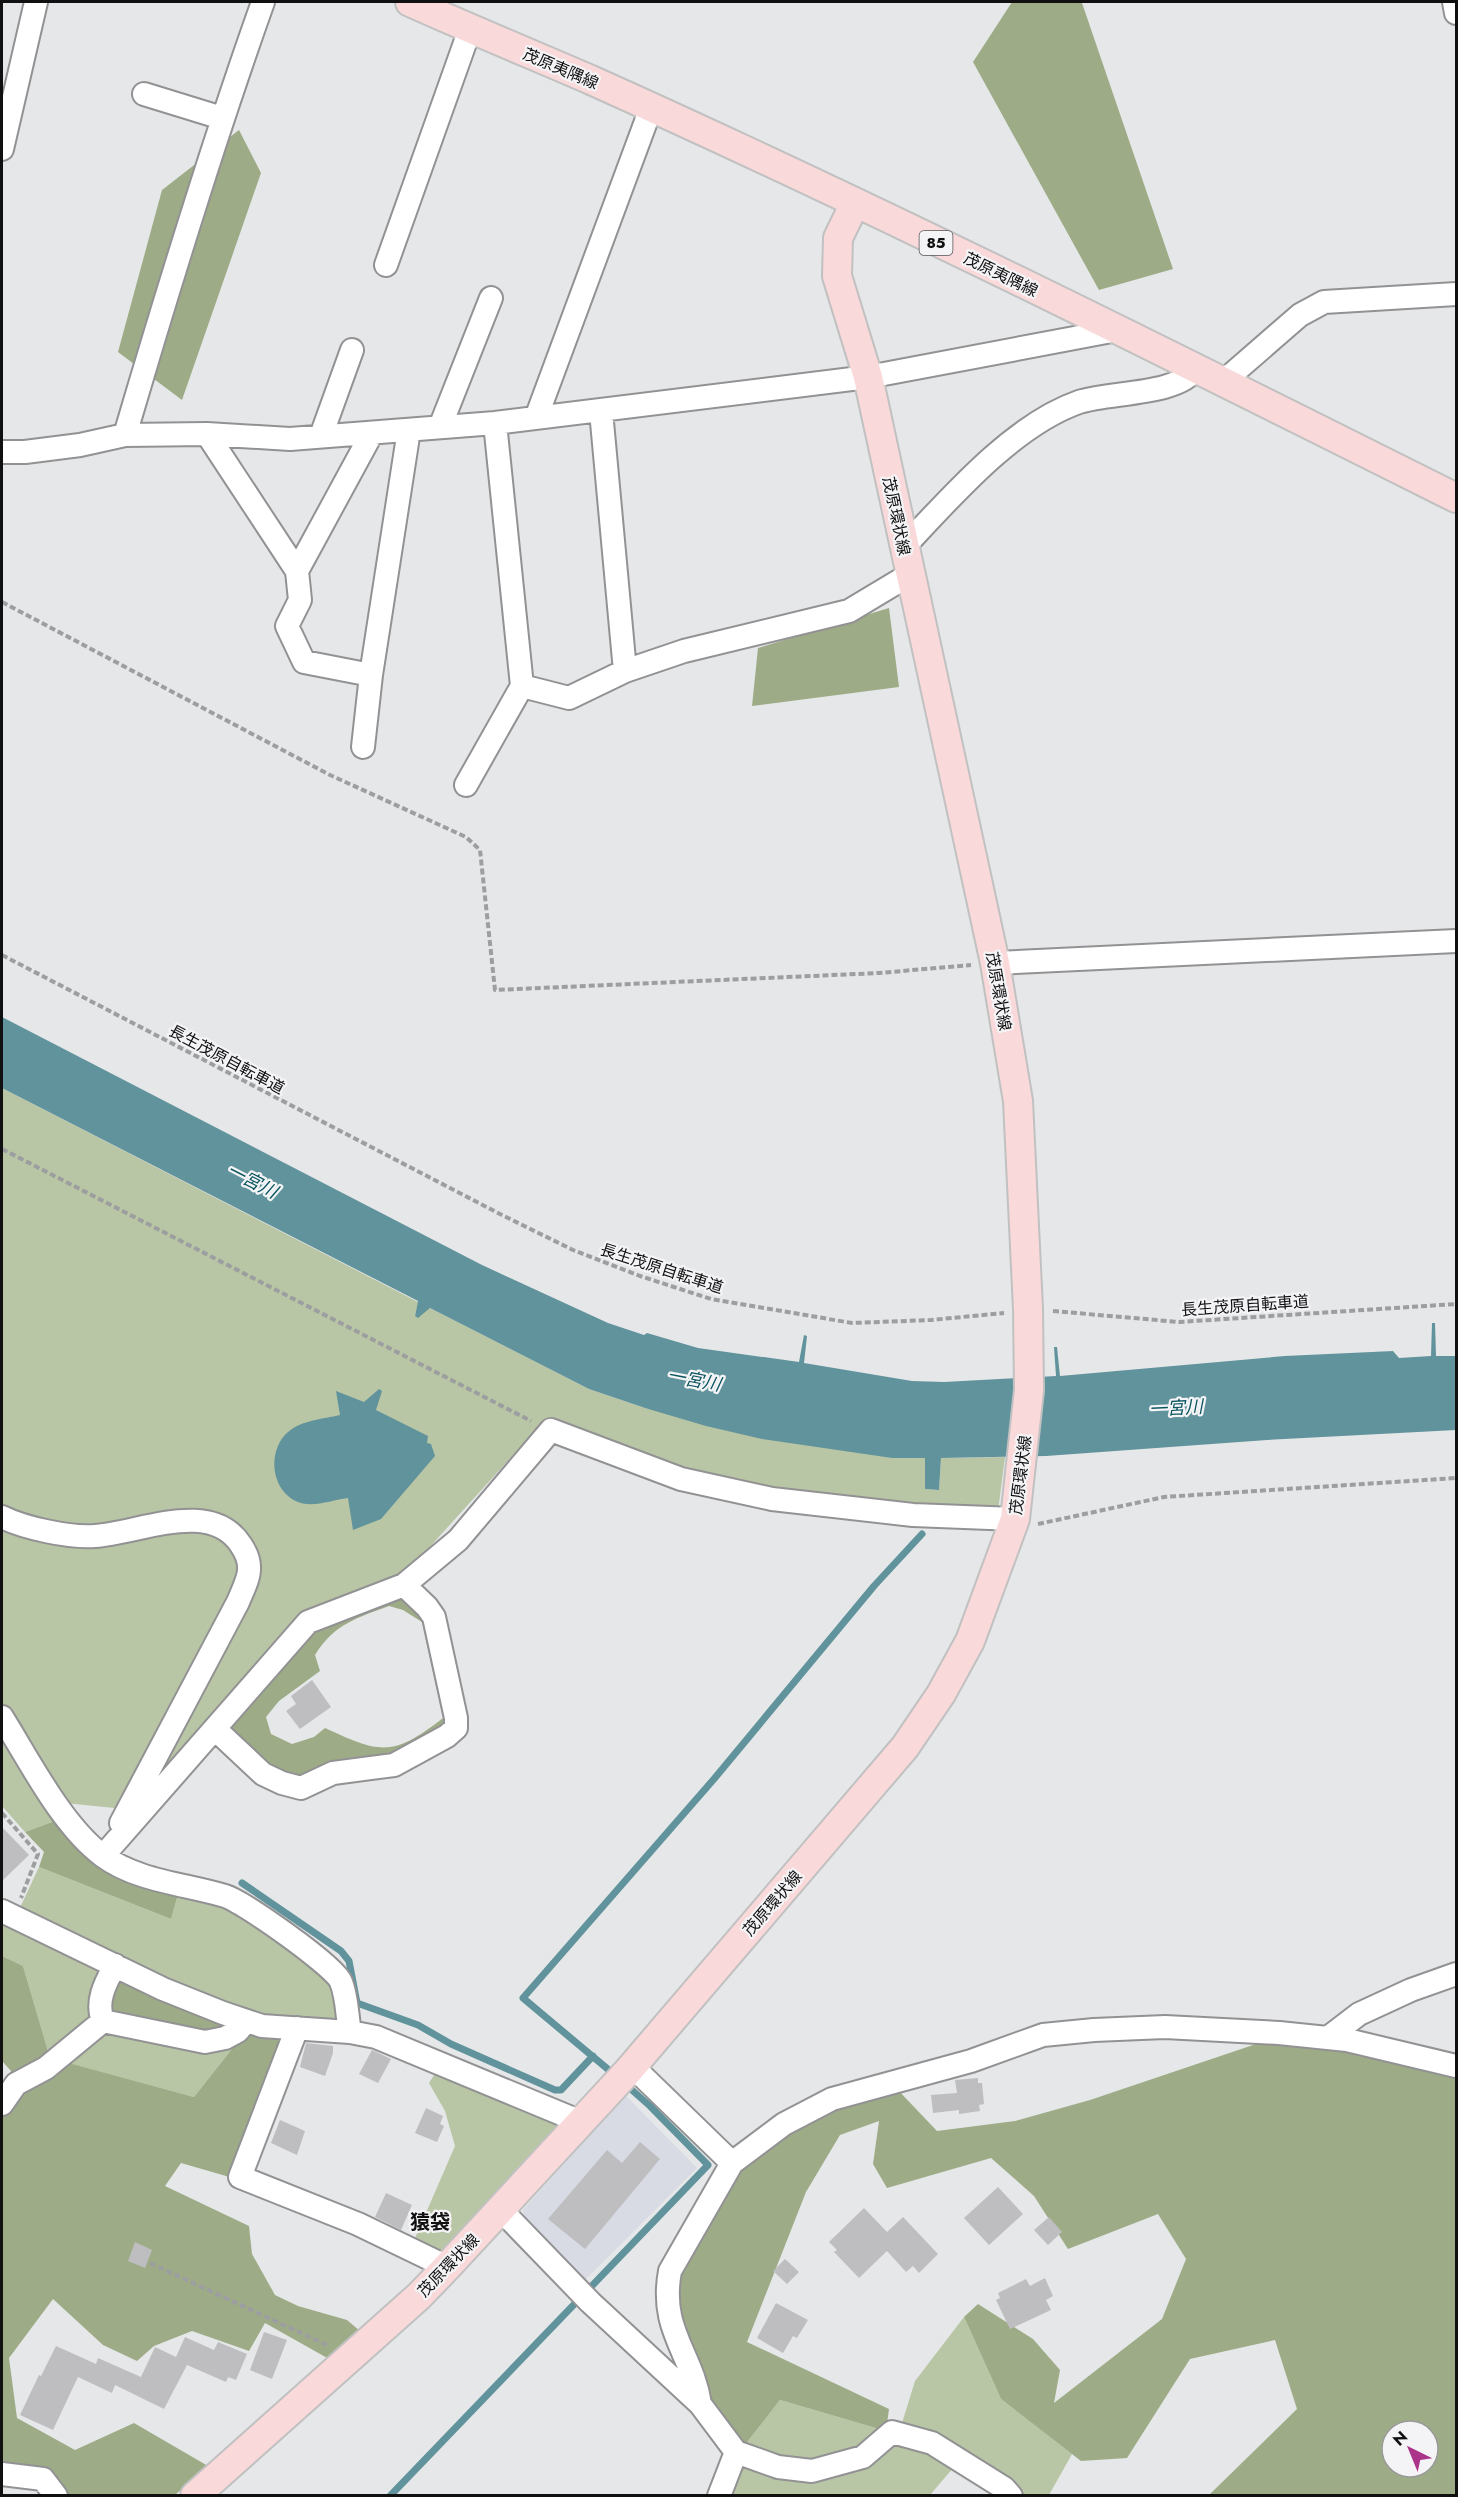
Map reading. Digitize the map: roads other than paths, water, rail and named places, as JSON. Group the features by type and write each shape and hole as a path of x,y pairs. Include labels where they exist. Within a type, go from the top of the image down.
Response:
{"main road":[{"name":"茂原夷隅線","path":"410,2 651,108 855,203 1224,381 1456,498"},
{"name":"茂原環状線","path":"195,2496 419,2296 447,2267 624,2075 905,1747 941,1694 970,1641 1015,1519 1029,1390 1028,1309 1018,1101 995,963 909,575 868,377 837,276 838,238 855,203"}],"street":[{"path":"2,149 36,2"},
{"path":"125,435 180,244 263,2"},
{"path":"1454,2 1456,13"},
{"path":"386,265 470,29"},
{"path":"144,94 222,118"},
{"path":"536,418 651,108"},
{"path":"1224,381 1300,315 1324,302 1456,294"},
{"path":"440,427 491,298"},
{"path":"2,452 25,453 125,435 207,435 290,439 495,423 868,377 1118,330"},
{"path":"321,436 352,350"},
{"path":"904,547 963,484 1019,436 1047,416 1079,402 1174,385 1190,377 1195,369"},
{"path":"601,411 626,671"},
{"path":"466,785 522,686 495,423"},
{"path":"363,747 371,675 409,430"},
{"path":"297,571 372,433"},
{"path":"207,435 297,571 300,600 287,627 304,662 371,675"},
{"path":"522,686 569,698 626,671 694,649 849,611 909,575"},
{"path":"995,963 1456,941"},
{"path":"103,1856 308,1622 404,1585 458,1540 551,1430 681,1479 772,1499 913,1515 1015,1519"},
{"path":"2,1517 49,1531 94,1536 196,1519 217,1525 234,1534 244,1550 250,1567 238,1602 103,1856"},
{"path":"215,1728 263,1774 282,1783 301,1788 333,1773 394,1765 447,1736 456,1728 456,1718 434,1617 404,1585"},
{"path":"2,1716 66,1819 103,1856 131,1872 228,1897 312,1952 334,1971 342,1983 350,2032"},
{"path":"8,1913 163,1989 246,2020 262,2025 350,2032 376,2037 581,2122"},
{"path":"103,2021 100,2013 103,1988 115,1965"},
{"path":"1329,2037 1359,2014 1411,1989 1456,1974"},
{"path":"103,2021 205,2042 225,2038 238,2031 246,2020"},
{"path":"2,2103 16,2084 46,2068 103,2021"},
{"path":"700,2404 697,2386 677,2342 667,2306 666,2290 670,2271 732,2163 784,2124 832,2098 971,2061 1043,2035 1094,2030 1165,2027 1329,2037 1456,2066"},
{"path":"297,2028 240,2177 358,2224 447,2267"},
{"path":"624,2075 732,2163"},
{"path":"501,2210 582,2295 700,2404 736,2452 778,2467 812,2471 862,2457 892,2432 932,2443 1004,2488 1011,2496"},
{"path":"719,2496 736,2452"},
{"path":"2,2474 43,2479 56,2496"}],"water":[{"name":"一宮川","path":"2,1017 482,1265 608,1323 644,1335 647,1333 698,1348 799,1362 804,1335 807,1336 804,1363 912,1381 944,1382 1056,1376 1054,1347 1057,1347 1060,1376 1285,1356 1393,1351 1399,1358 1431,1356 1432,1323 1435,1323 1436,1356 1456,1356 1456,1430 1267,1440 1046,1456 941,1458 939,1490 925,1489 925,1458 892,1458 762,1439 706,1426 589,1389 430,1308 418,1318 415,1316 418,1301 2,1088"},
{"path":"379,1389 382,1391 376,1410 428,1436 427,1443 431,1444 435,1456 381,1519 353,1530 348,1498 316,1504 298,1502 289,1497 277,1480 275,1459 281,1440 288,1432 313,1420 340,1415 336,1391 364,1402"}],"waterway":[{"path":"616,2076 523,1998 714,1779 874,1586 922,1534"},
{"path":"242,1883 341,1951 349,1961 357,2003 418,2025 451,2044 555,2090 561,2090 593,2056"},
{"path":"390,2496 708,2165 624,2083"}],"district":[{"name":"猿袋","path":"430,2222"}]}
